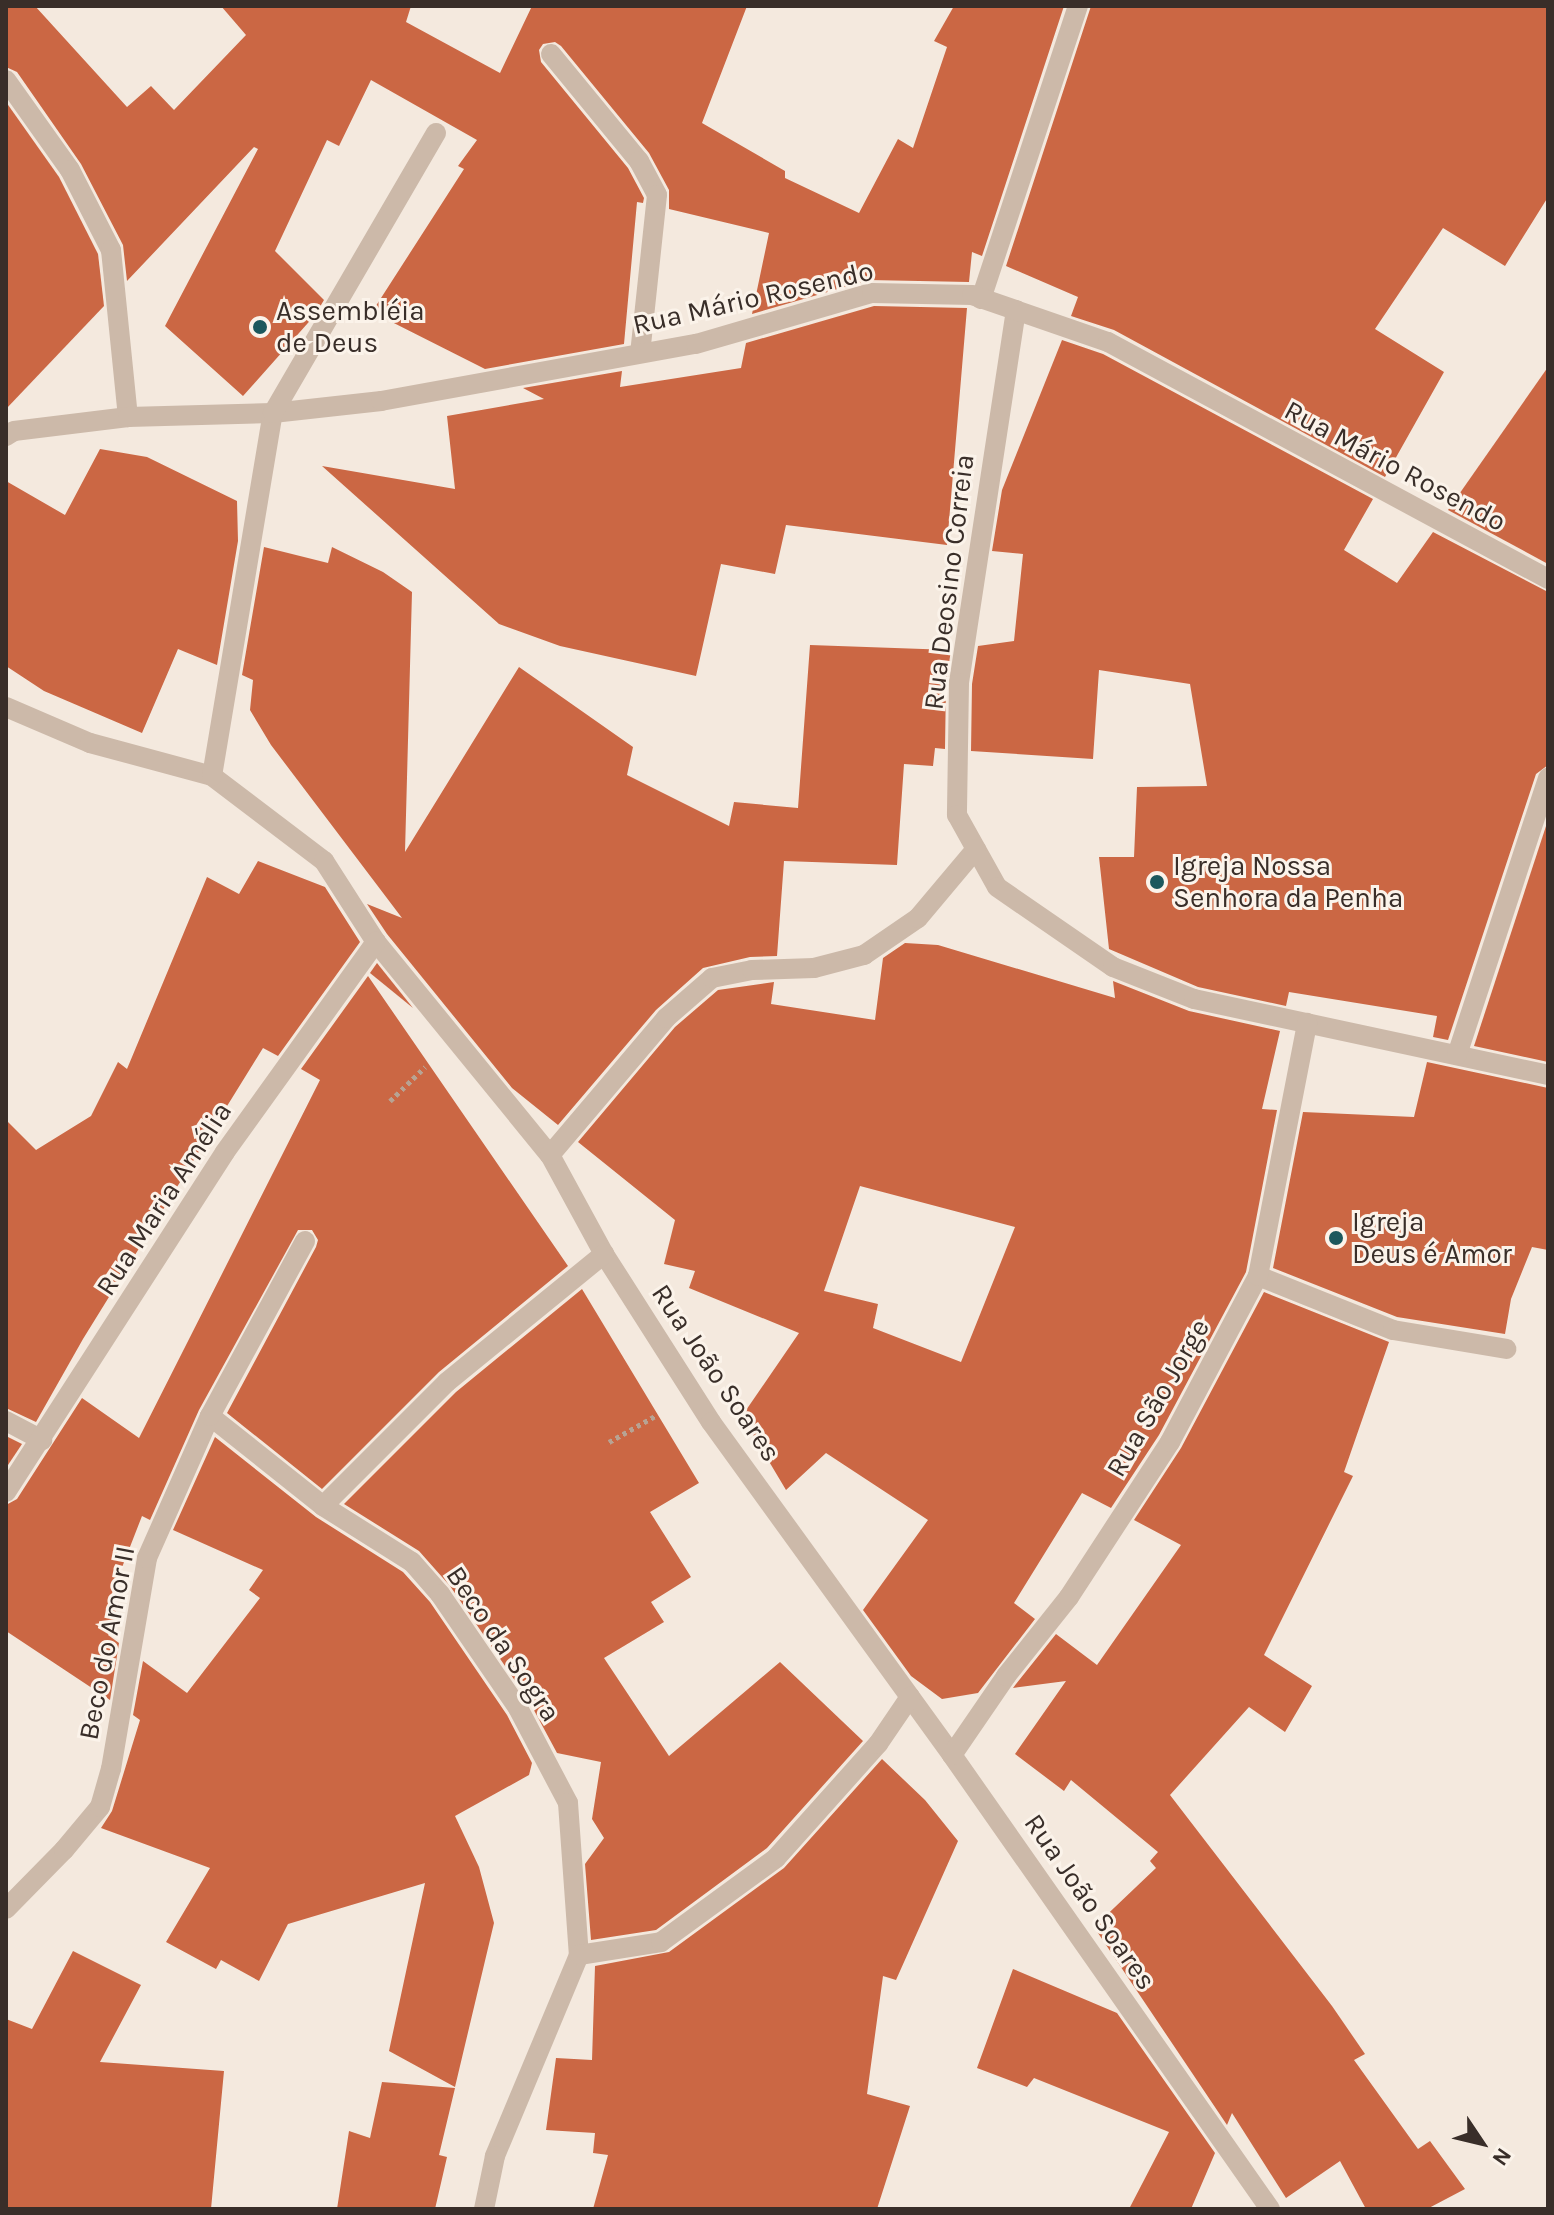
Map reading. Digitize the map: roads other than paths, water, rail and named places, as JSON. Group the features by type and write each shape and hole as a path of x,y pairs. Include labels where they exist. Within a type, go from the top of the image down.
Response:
{"street":[{"path":"981,299 1078,6"},
{"path":"551,54 639,161 657,195 640,353"},
{"path":"6,80 70,170 111,250 128,417"},
{"path":"212,776 273,413 436,133"},
{"name":"Rua Mário Rosendo","path":"6,436 14,431 128,417 273,413 381,401 696,344 872,293 972,295 1108,342 1548,579"},
{"name":"Rua Deosino Correia","path":"1016,310 959,683 957,815 997,887 1113,967 1194,999 1548,1075"},
{"name":"Rua João Soares","path":"6,707 90,743 212,776 324,861 376,942 550,1155 604,1254 694,1396 952,1755 1270,2209"},
{"path":"1457,1055 1548,778"},
{"path":"550,1155 666,1018 712,978 752,970 814,968 864,955 918,918 976,849"},
{"name":"Rua Maria Amélia","path":"6,1492 225,1152 376,942"},
{"name":"Rua São Jorge","path":"952,1755 1006,1676 1069,1597 1170,1442 1258,1276 1307,1023"},
{"name":"Beco do Amor II","path":"6,1909 64,1850 100,1807 111,1769 147,1558 210,1416 305,1241"},
{"path":"323,1506 447,1382 604,1254"},
{"path":"1258,1276 1393,1330 1506,1349"},
{"name":"Beco da Sogra","path":"210,1416 323,1506 412,1562 440,1594 518,1708 568,1803 579,1955 495,2156 484,2209"},
{"path":"6,1421 42,1440"},
{"path":"579,1955 661,1942 776,1858 878,1744 910,1697"}],"place":[{"name":"Assembléia de Deus","path":"260,327"},
{"name":"Igreja Nossa Senhora da Penha","path":"1157,882"},
{"name":"Igreja Deus é Amor","path":"1336,1238"}]}
